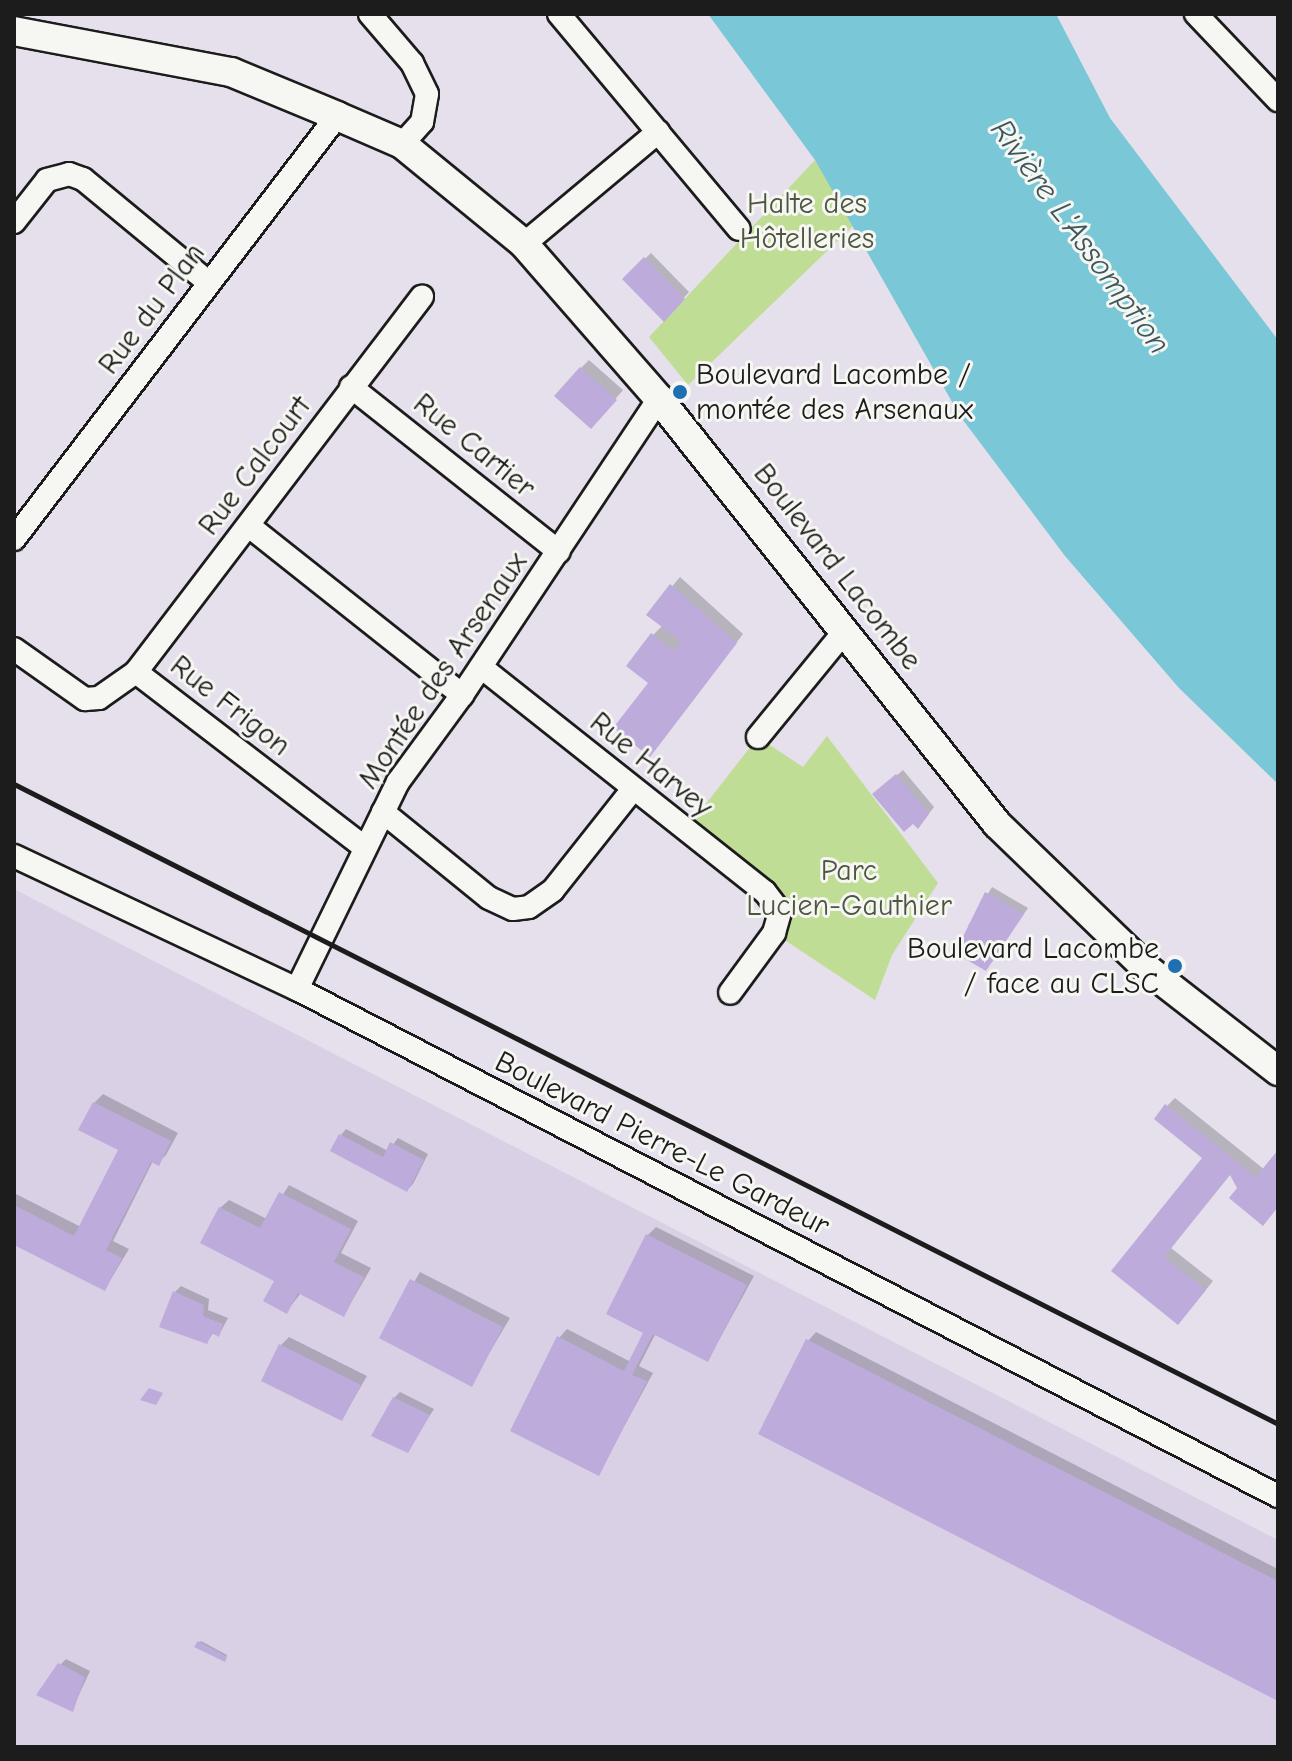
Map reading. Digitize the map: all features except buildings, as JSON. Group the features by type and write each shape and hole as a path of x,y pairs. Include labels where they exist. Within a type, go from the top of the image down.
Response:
{"main road":[{"name":"Boulevard Lacombe","path":"14,31 231,72 337,116 402,144 524,244 659,399 997,824 1067,897 1147,969 1278,1071"}],"street":[{"path":"370,14 412,63 427,94 422,122 402,144"},
{"path":"559,14 739,229"},
{"path":"1196,14 1278,100"},
{"name":"Rue du Plan","path":"14,539 337,116"},
{"path":"524,244 658,132"},
{"path":"14,222 47,180 69,174 83,179 209,283"},
{"name":"Rue Calcourt","path":"136,672 422,297"},
{"name":"Rue Cartier","path":"351,387 559,552"},
{"name":"Montée des Arsenaux","path":"297,989 398,782 462,695 659,399"},
{"path":"249,526 462,695"},
{"path":"758,737 844,632"},
{"name":"Rue Frigon","path":"14,649 85,699 99,698 136,672 365,848"},
{"name":"Rue Harvey","path":"481,667 765,892 780,912 774,933 730,993"},
{"path":"383,812 489,898 513,909 529,907 553,890 633,789"},
{"name":"Boulevard Pierre-Le Gardeur","path":"14,856 297,989 1278,1496"}],"shaded area":[{"path":"14,889 1278,1540 1278,1747 14,1747"}],"green space":[{"name":"Halte des Hôtelleries","path":"815,160 855,224 688,385 649,337"},
{"name":"Parc Lucien-Gauthier","path":"827,736 938,883 892,955 875,1000 774,933 780,912 684,832 758,737 803,767"}],"water":[{"name":"Rivière L'Assomption","path":"708,14 1056,14 1110,118 1278,340 1278,784 1179,688 1065,556 960,416 815,160"}],"railway":[{"path":"14,784 1278,1424"}],"place":[{"name":"Boulevard Lacombe / montée des Arsenaux","path":"680,392"},
{"name":"Boulevard Lacombe / face au CLSC","path":"1175,966"}]}
